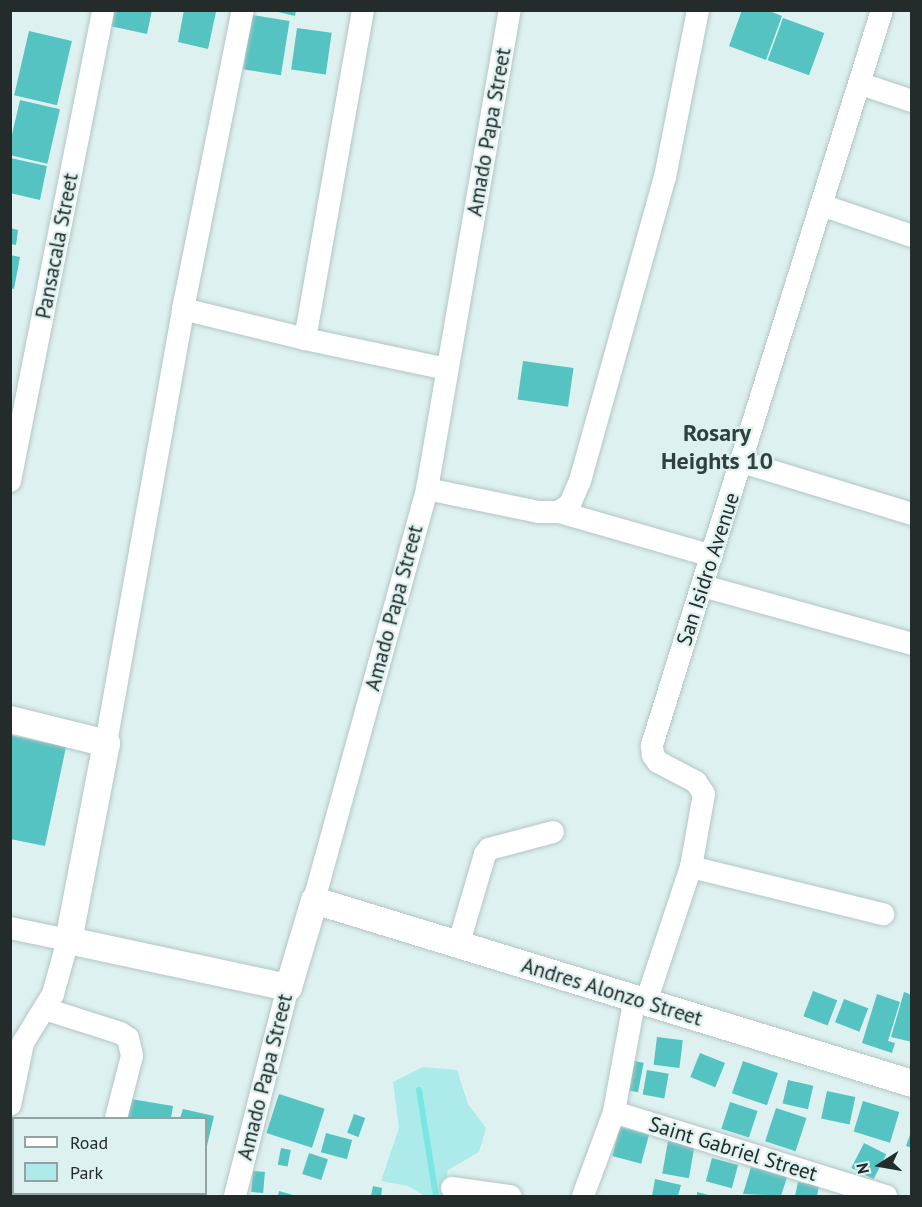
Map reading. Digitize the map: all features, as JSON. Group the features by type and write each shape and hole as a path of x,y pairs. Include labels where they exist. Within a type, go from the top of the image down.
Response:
{"main road":[{"path":"10,719 106,743 68,940 288,987"},
{"name":"Andres Alonzo Street","path":"314,900 912,1083"},
{"name":"Amado Papa Street","path":"288,987 314,900"}],"street":[{"name":"Pansacala Street","path":"10,481 103,10"},
{"path":"106,743 183,309 243,10"},
{"path":"305,339 363,10"},
{"name":"Amado Papa Street","path":"314,900 427,489 510,10"},
{"path":"559,512 570,504 580,481 662,188 698,10"},
{"name":"San Isidro Avenue","path":"583,1197 614,1112 640,1000 691,867 704,794 696,782 658,762 653,755 652,745 861,84 882,10"},
{"path":"861,84 912,101"},
{"path":"821,205 912,236"},
{"path":"183,309 305,339 447,369"},
{"path":"742,462 912,514"},
{"path":"427,489 539,512 559,512 712,556"},
{"path":"703,586 912,644"},
{"path":"458,945 485,854 489,849 553,832"},
{"path":"691,867 883,914"},
{"path":"10,928 68,940 60,977 45,1010 23,1043 10,1105"},
{"name":"Amado Papa Street","path":"235,1197 288,987"},
{"path":"45,1010 120,1033 128,1038 132,1056 117,1117"},
{"name":"Saint Gabriel Street","path":"614,1112 886,1197"},
{"path":"452,1188 510,1197"}],"green space":[{"path":"423,1067 457,1070 468,1104 486,1128 479,1152 448,1170 442,1196 425,1196 408,1186 381,1181 399,1128 393,1082"}],"building":[{"path":"113,10 152,10 147,34 110,26"},
{"path":"184,10 216,12 208,49 178,42"},
{"path":"270,10 296,10 295,16"},
{"path":"742,10 767,10 782,16 766,60 729,46"},
{"path":"252,15 290,21 281,75 243,69"},
{"path":"783,18 824,33 809,75 768,60"},
{"path":"297,28 332,33 326,74 291,70"},
{"path":"29,31 72,41 57,105 14,95"},
{"path":"20,100 60,109 47,164 10,155 10,143"},
{"path":"10,158 47,166 40,200 10,193"},
{"path":"10,228 18,230 16,245 10,244"},
{"path":"10,255 20,257 14,289 10,288"},
{"path":"523,361 574,368 568,407 518,400"},
{"path":"10,735 66,747 45,846 10,839"},
{"path":"813,991 837,1000 828,1026 803,1016"},
{"path":"904,992 912,995 912,1042 891,1037"},
{"path":"877,994 900,1002 888,1041 895,1043 892,1053 862,1043"},
{"path":"844,999 868,1008 859,1032 835,1022"},
{"path":"657,1037 683,1040 679,1068 654,1065"},
{"path":"700,1053 725,1063 715,1087 690,1077"},
{"path":"629,1060 644,1063 638,1092 623,1089"},
{"path":"743,1061 778,1073 767,1105 732,1093"},
{"path":"647,1070 669,1074 664,1098 643,1095"},
{"path":"788,1080 813,1086 808,1109 783,1103"},
{"path":"827,1091 855,1097 850,1124 821,1118"},
{"path":"279,1094 325,1109 312,1148 266,1133"},
{"path":"131,1099 173,1106 171,1117 128,1117"},
{"path":"863,1101 899,1112 890,1143 854,1132"},
{"path":"730,1102 758,1111 749,1138 721,1129"},
{"path":"776,1108 806,1118 796,1151 765,1141"},
{"path":"183,1109 214,1116 207,1146 207,1117 180,1117"},
{"path":"354,1114 365,1118 358,1137 347,1133"},
{"path":"620,1127 649,1135 641,1164 612,1156"},
{"path":"912,1132 912,1148 906,1146"},
{"path":"326,1133 352,1140 347,1159 321,1152"},
{"path":"668,1141 695,1146 689,1178 662,1173"},
{"path":"864,1143 886,1154 874,1179 851,1168"},
{"path":"281,1148 291,1150 288,1167 278,1165"},
{"path":"12,1152 12,1195 46,1196 10,1196"},
{"path":"309,1153 328,1159 321,1180 302,1174"},
{"path":"712,1158 738,1165 732,1188 706,1181"},
{"path":"751,1167 787,1177 781,1196 743,1194"},
{"path":"253,1171 265,1172 263,1193 251,1192"},
{"path":"655,1179 681,1185 678,1196 652,1196"},
{"path":"798,1182 819,1186 817,1196 795,1196"},
{"path":"373,1186 382,1188 381,1196 371,1196"},
{"path":"279,1191 293,1195 278,1196"},
{"path":"697,1192 712,1196 697,1196"}],"waterway":[{"path":"419,1090 436,1196"}],"district":[{"name":"Rosary Heights 10","path":"717,447"}]}
